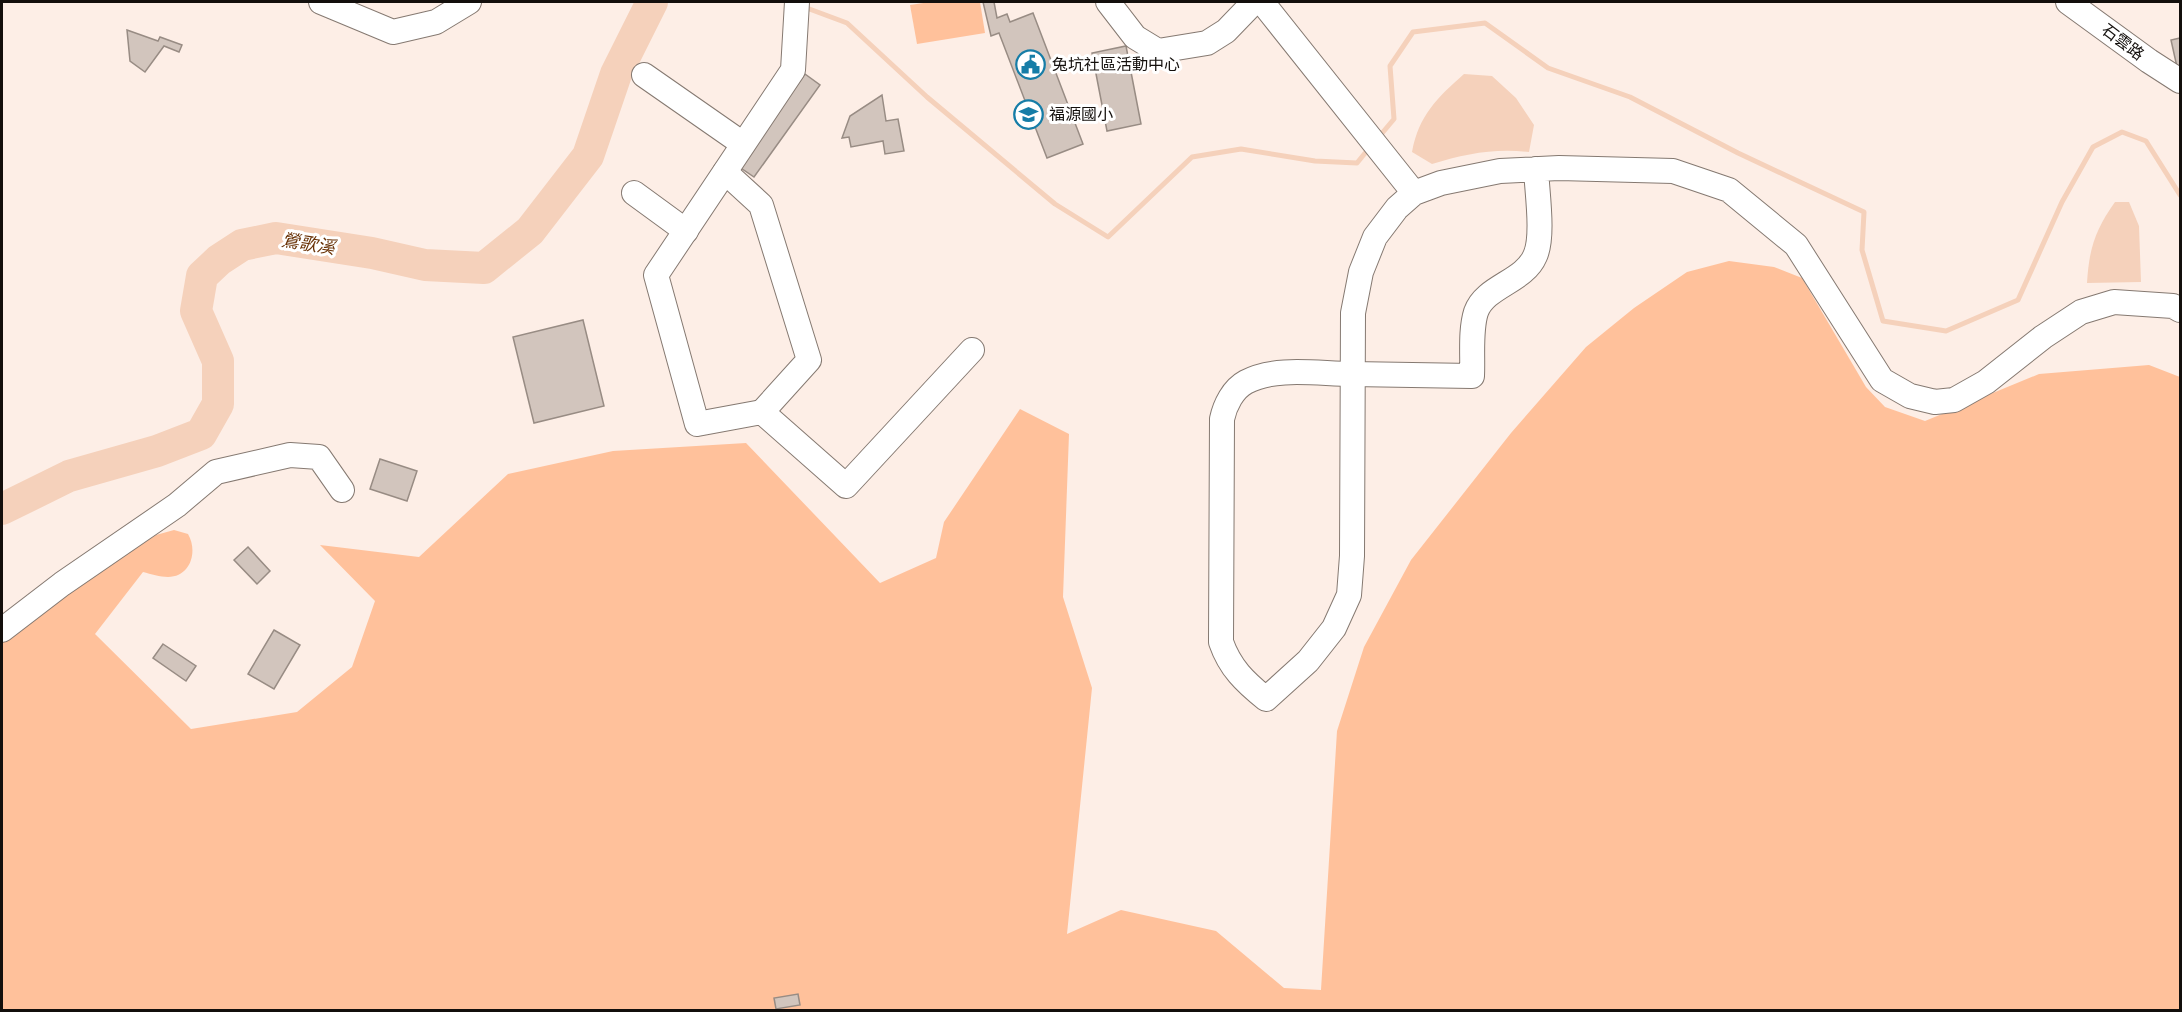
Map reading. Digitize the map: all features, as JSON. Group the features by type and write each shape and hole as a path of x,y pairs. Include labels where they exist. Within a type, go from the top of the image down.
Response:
{"street":[{"path":"321,2 393,32 436,22 469,2"},
{"path":"1108,2 1135,37 1158,51 1207,43 1226,31 1254,2"},
{"path":"1262,2 1414,193"},
{"name":"石雲路","path":"2068,2 2149,61 2181,81"},
{"path":"724,172 761,205 809,360 762,412 697,424 656,275 724,172 793,70 797,8"},
{"path":"644,75 743,144"},
{"path":"1536,169 1539,247 1526,271 1485,299 1477,309 1474,321 1473,376 1352,375 1281,373 1245,382 1234,393 1222,419 1221,642 1227,659 1239,676 1266,699 1308,661 1334,628 1349,595 1352,556 1352,375 1353,313 1361,272 1375,237 1397,208 1414,193 1441,183 1500,171 1536,169 1673,171 1729,190 1796,244 1882,380 1910,396 1935,402 1954,400 1986,382 2043,336 2081,312 2114,302 2173,306 2181,310"},
{"path":"634,193 686,231"},
{"path":"762,412 846,486 972,350"},
{"path":"2,630 62,584 177,505 216,472 290,455 319,457 342,490"}],"shaded area":[{"path":"930,2 980,2 985,33 917,44 910,5"},
{"path":"1464,74 1492,76 1516,98 1534,125 1529,152 1480,153 1432,164 1412,152 1419,128 1430,108"},
{"path":"2115,202 2129,202 2139,226 2141,282 2087,283 2094,240"},
{"path":"1729,261 1774,267 1802,278 1866,387 1885,407 1925,421 2039,374 2149,365 2180,377 2180,1010 2,1010 2,637 39,610 156,535 174,530 188,534 192,555 187,568 176,576 168,577 143,572 95,634 191,729 297,712 352,667 375,601 320,545 419,557 508,474 613,451 746,443 880,583 936,558 944,522 1020,409 1069,434 1063,597 1092,688 1067,934 1121,910 1216,931 1284,988 1321,990 1337,731 1364,647 1411,560 1511,433 1586,347 1634,308 1687,272"}],"building":[{"name":"兔坑社區活動中心","path":"983,2 994,2 997,18 1007,14 1010,22 1033,13 1083,144 1047,158 999,33 991,36"},
{"path":"127,30 158,41 160,37 182,45 179,52 164,46 145,72 130,61"},
{"path":"2180,38 2180,66 2177,67 2171,40"},
{"path":"1126,46 1141,124 1107,131 1092,53"},
{"path":"805,74 820,85 754,177 738,166"},
{"path":"882,95 886,121 898,119 904,151 885,154 883,141 851,147 849,137 842,138 850,116"},
{"path":"583,320 604,406 534,423 513,337"},
{"path":"380,459 417,471 407,501 370,489"},
{"path":"248,547 270,571 257,584 234,560"},
{"path":"274,630 300,645 274,689 248,674"},
{"path":"163,644 196,666 186,681 153,658"},
{"path":"798,994 800,1005 776,1009 774,998"}],"waterway":[{"name":"鶯歌溪","path":"2,509 69,476 157,451 201,434 218,404 218,361 196,311 202,276 219,260 242,245 276,238 372,253 425,265 484,268 530,231 588,156 616,74 652,2"},
{"path":"804,7 847,23 927,97 1055,204 1108,237 1192,157 1241,149 1315,161 1357,163 1370,147"},
{"path":"1378,138 1394,119 1390,66 1413,32 1485,23 1548,68 1630,97 1738,153 1864,212 1862,250 1883,321 1946,331 2018,300 2062,202 2093,147 2122,132 2146,141 2180,195"}],"place":[{"name":"兔坑社區活動中心","path":"1031,64"},
{"name":"福源國小","path":"1028,114"}]}
